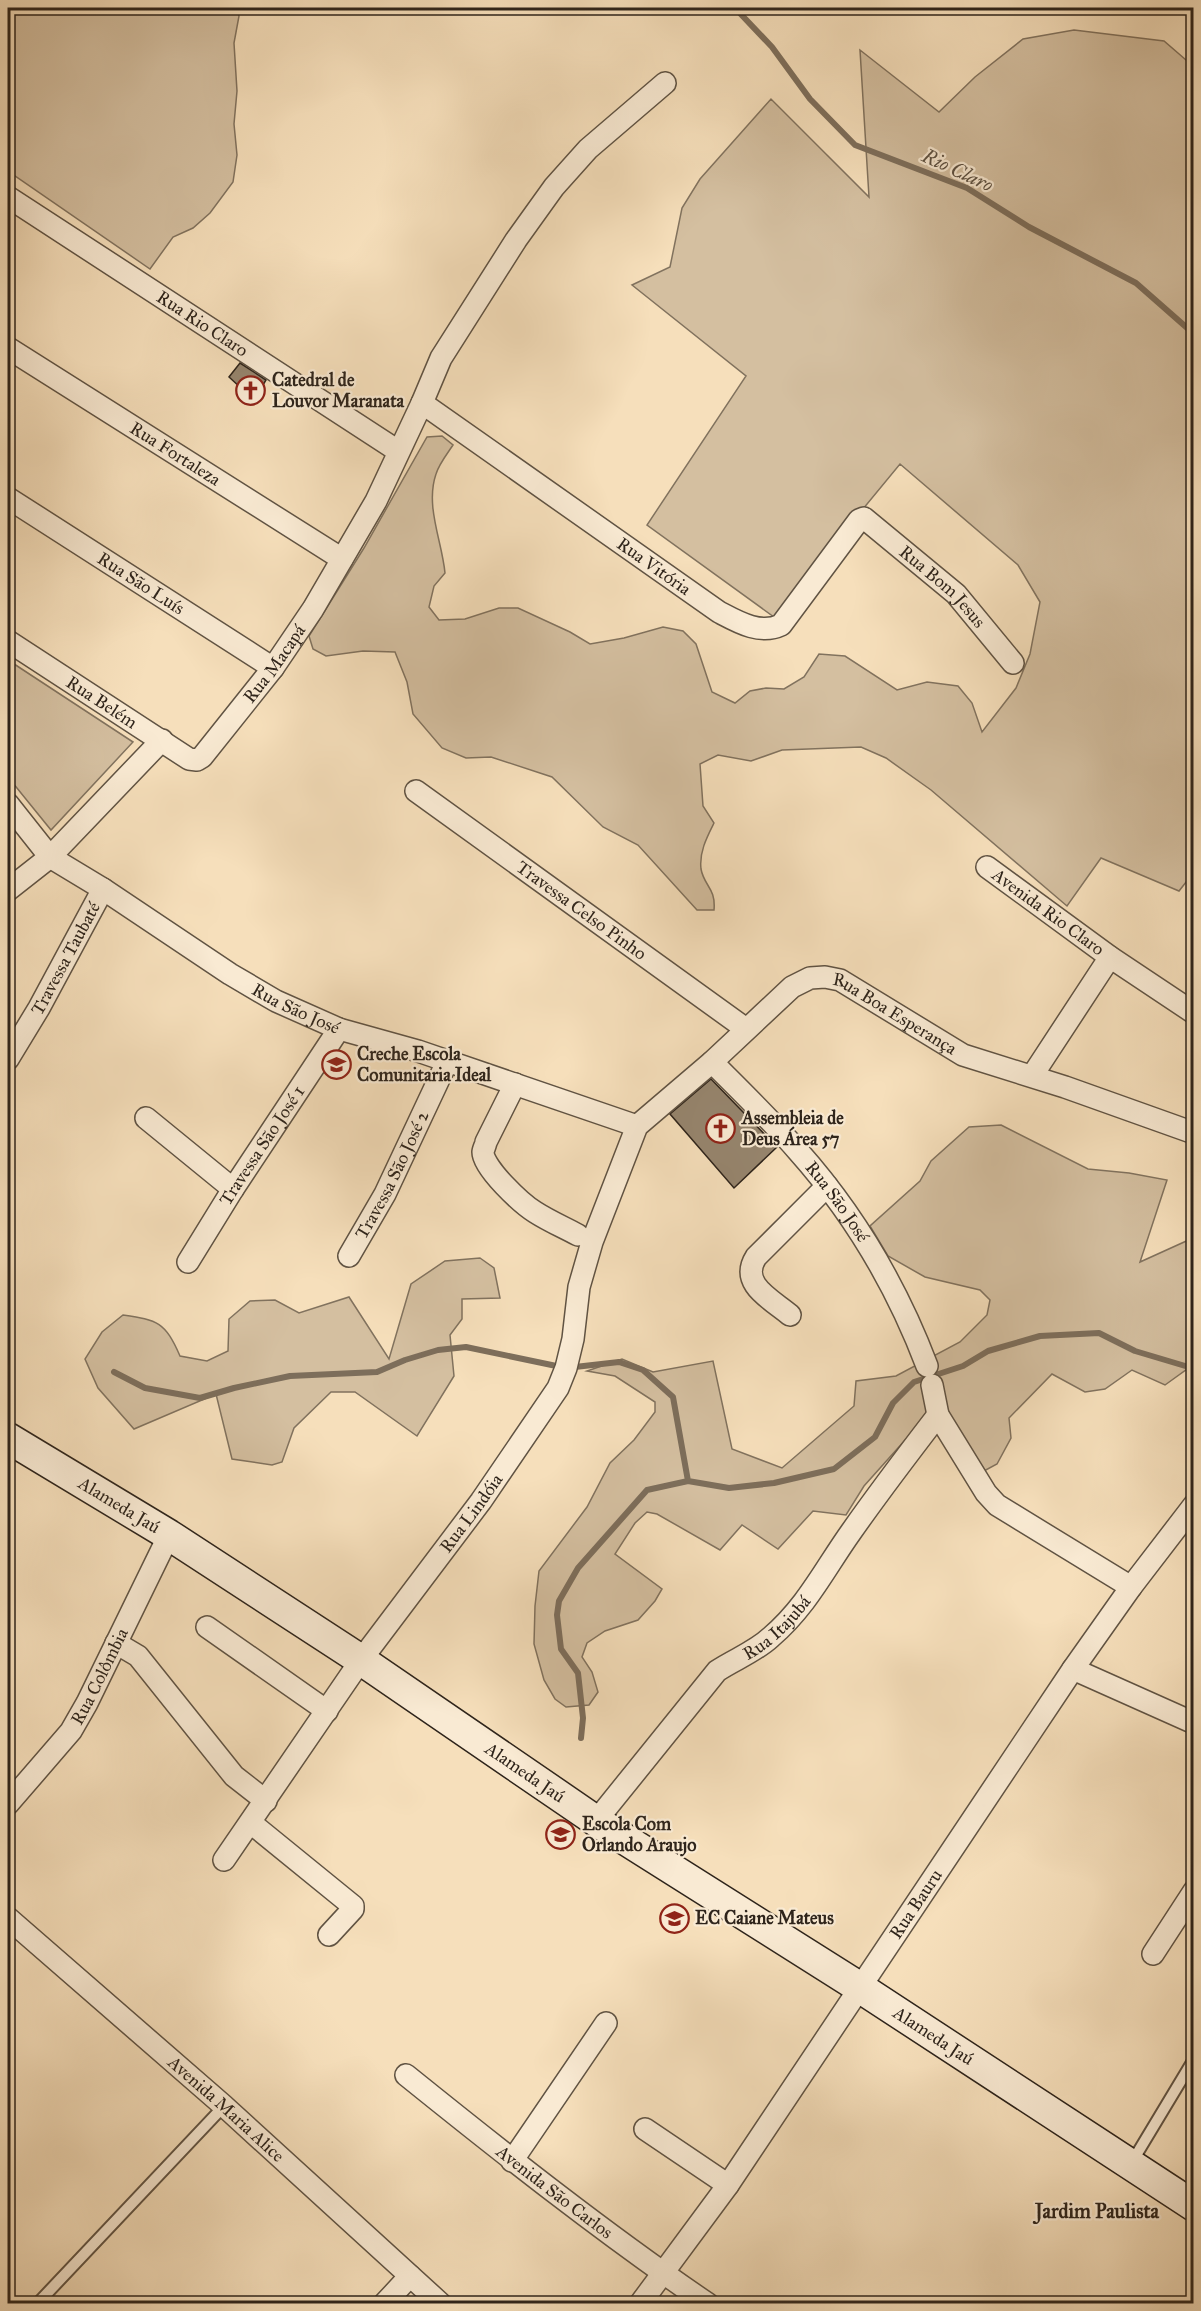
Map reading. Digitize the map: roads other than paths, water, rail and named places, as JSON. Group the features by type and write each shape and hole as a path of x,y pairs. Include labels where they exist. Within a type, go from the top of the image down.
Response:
{"main road":[{"name":"Alameda Jaú","path":"8,1438 169,1535 361,1660 596,1821 859,1987 1194,2206"}],"street":[{"path":"342,559 376,501 441,358 516,240 554,187 588,149 665,83"},
{"name":"Rua Rio Claro","path":"8,197 398,451"},
{"name":"Rua Fortaleza","path":"8,348 342,559"},
{"name":"Rua Vitória","path":"422,404 719,612 757,628 770,630 781,625 859,520 864,518"},
{"name":"Rua São Luís","path":"8,498 273,668"},
{"name":"Rua Bom Jesus","path":"864,518 956,594 1013,663"},
{"name":"Rua Macapá","path":"197,760 202,757 273,668 313,609 342,559"},
{"name":"Rua Belém","path":"8,641 189,759 197,760"},
{"path":"8,891 50,857 162,740"},
{"name":"Travessa Celso Pinho","path":"416,791 746,1029"},
{"path":"8,804 50,857"},
{"name":"Rua São José","path":"50,857 103,889 239,980 276,1001 339,1029 418,1051 637,1126"},
{"name":"Avenida Rio Claro","path":"987,867 1110,957 1194,1013"},
{"name":"Travessa Taubaté","path":"8,1059 39,1008 103,889"},
{"name":"Avenida Rio Claro","path":"1032,1076 1110,957"},
{"name":"Rua Boa Esperança","path":"637,1126 712,1062 792,987 810,978 825,977 840,980 963,1055 1032,1076 1194,1133"},
{"name":"Travessa São José 1","path":"188,1262 233,1189 339,1029"},
{"name":"Travessa São José 2","path":"350,1256 385,1194 447,1062"},
{"name":"Rua São José","path":"712,1062 798,1150 861,1232 888,1276 914,1331 929,1376 938,1416 986,1493 997,1505 1131,1587"},
{"path":"515,1084 486,1143 483,1151 485,1159 501,1180 534,1212 578,1235"},
{"path":"146,1118 233,1189"},
{"name":"Rua Lindóia","path":"224,1860 361,1660 481,1501 558,1388 573,1339 579,1287 592,1242 637,1126"},
{"path":"790,1315 755,1286 750,1276 751,1265 756,1257 827,1186"},
{"name":"Rua Itajubá","path":"596,1821 717,1671 736,1658 755,1650 794,1615 818,1585 849,1534 938,1416"},
{"name":"Rua Bauru","path":"640,2304 728,2185 1073,1669 1131,1587 1194,1505"},
{"name":"Rua Colômbia","path":"8,1804 71,1731 169,1535"},
{"path":"207,1627 327,1711"},
{"path":"116,1643 138,1656 234,1776 266,1801"},
{"path":"1073,1669 1194,1723"},
{"path":"251,1823 352,1904 353,1909 329,1935"},
{"path":"1153,1954 1194,1891"},
{"name":"Avenida Maria Alice","path":"8,1918 224,2106 441,2304"},
{"path":"512,2161 606,2023"},
{"name":"Avenida São Carlos","path":"406,2075 512,2161 708,2304"},
{"path":"645,2129 728,2185"},
{"path":"384,2304 410,2276"}],"lane":[{"path":"1131,2165 1194,2060"},
{"path":"37,2304 224,2106"}],"waterway":[{"name":"Rio Claro","path":"735,8 772,47 810,99 855,145 967,188 1029,227 1136,283 1194,334"},
{"path":"581,1738 583,1718 578,1673 561,1649 557,1615 559,1601 578,1568 647,1490 688,1481 729,1488 774,1483 834,1469 875,1437 893,1403 914,1382 963,1366 988,1351 1040,1336 1099,1333 1135,1351 1192,1368"},
{"path":"114,1372 145,1388 200,1398 290,1376 377,1372 438,1350 466,1347 566,1368 619,1362 643,1370 673,1397 688,1481"}],"place":[{"name":"Catedral de Louvor Maranata","path":"251,390"},
{"name":"Creche Escola Comunitaria Ideal","path":"336,1064"},
{"name":"Assembleia de Deus Área 57","path":"721,1128"},
{"name":"Escola Com Orlando Araujo","path":"561,1834"},
{"name":"EC Caiane Mateus","path":"674,1918"}],"district":[{"name":"Jardim Paulista","path":"1097,2211"}]}
